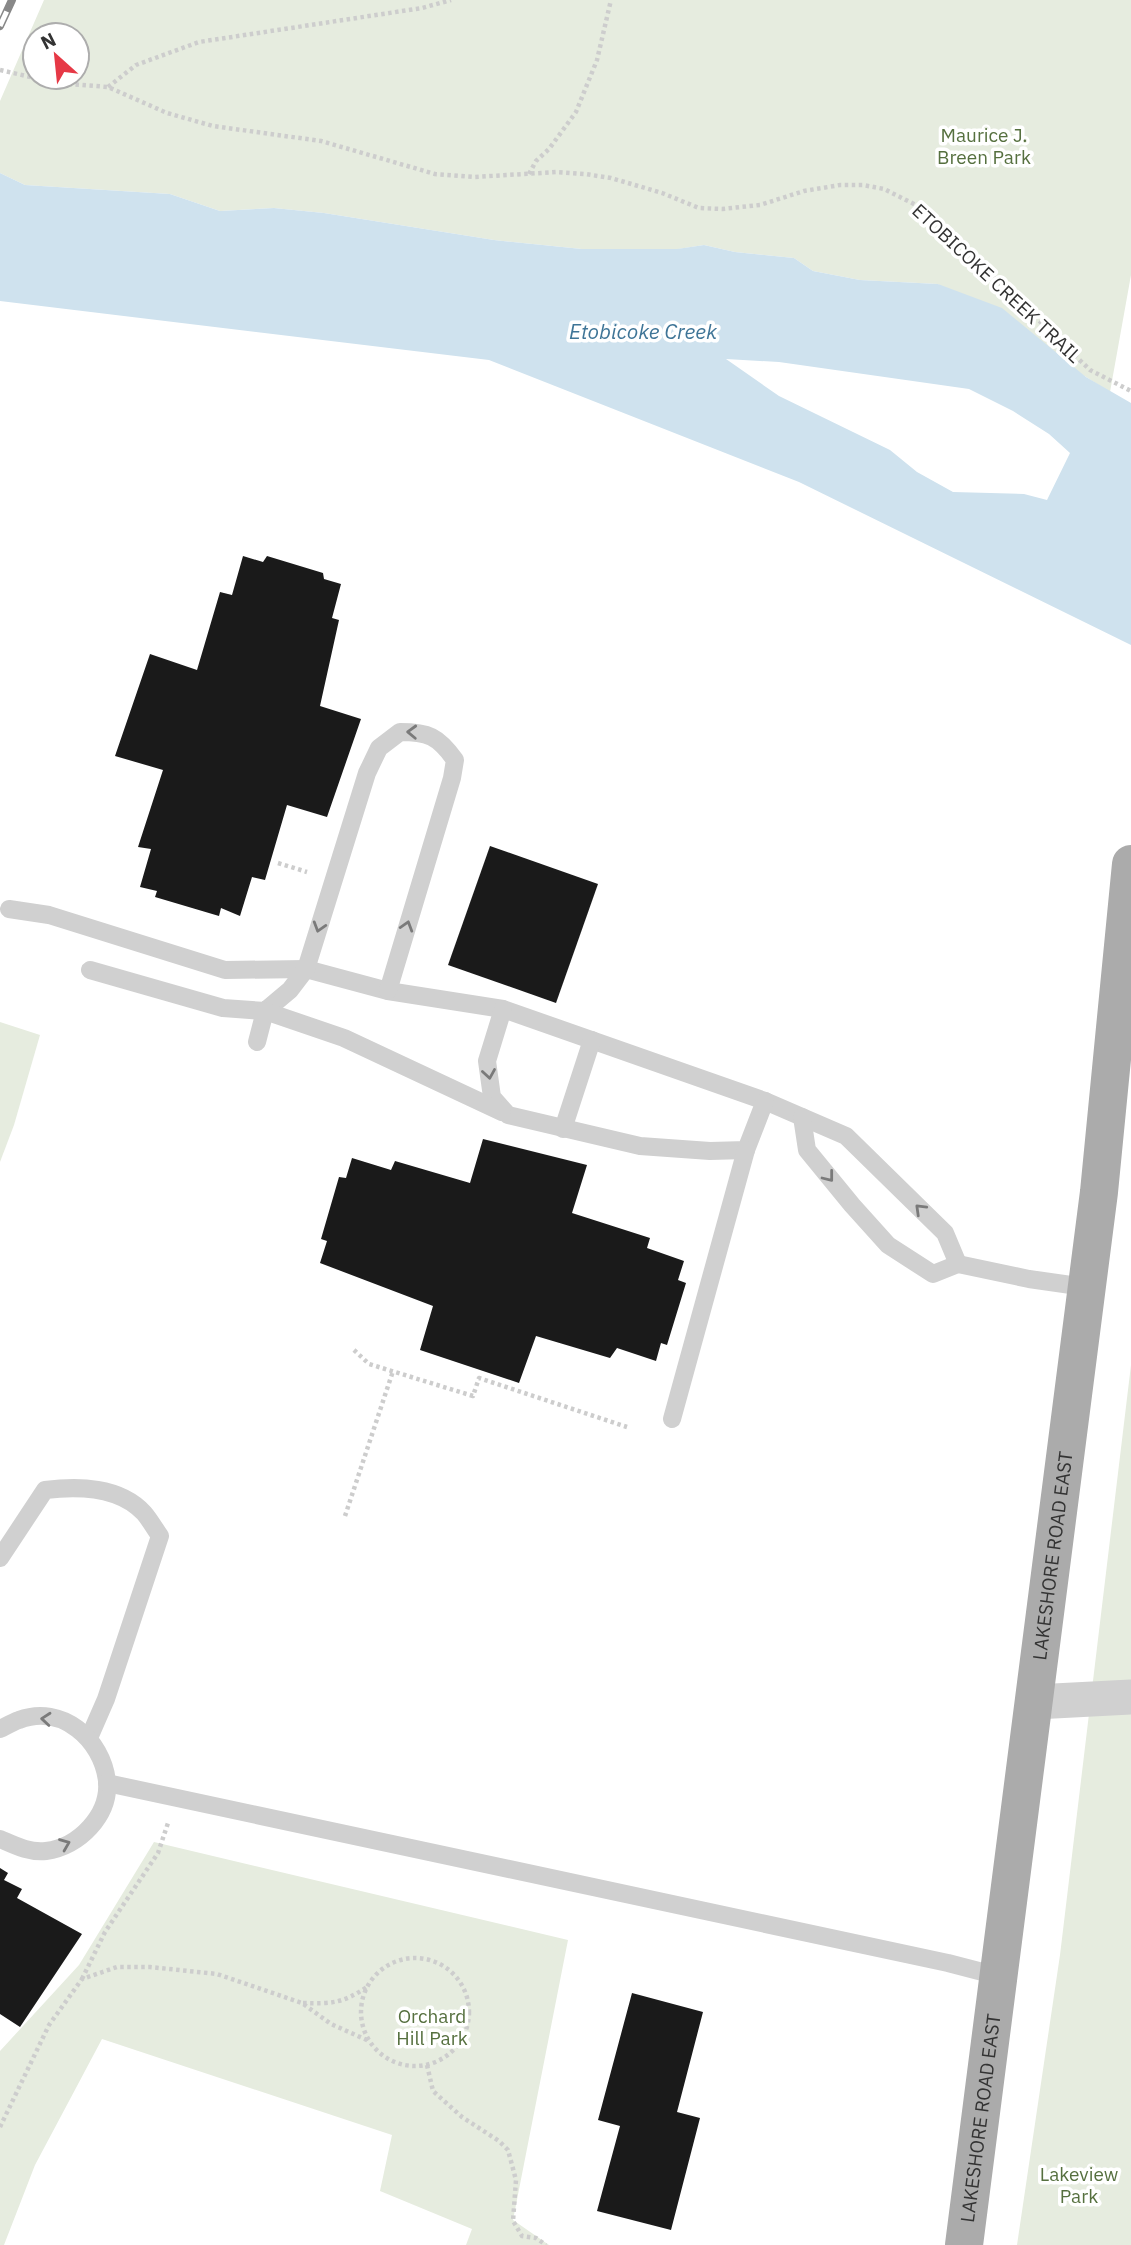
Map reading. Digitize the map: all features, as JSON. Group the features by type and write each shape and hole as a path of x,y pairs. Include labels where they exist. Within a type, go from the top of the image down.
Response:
{"main road":[{"name":"LAKESHORE ROAD EAST","path":"964,2245 1099,1192 1131,864"}],"street":[{"path":"1035,1702 1131,1697"}],"lane":[{"path":"257,1042 265,1011 290,990 306,969 367,773 379,748 400,732 424,732 443,743 455,760 388,992"},
{"path":"9,909 49,915 225,970 306,969 388,992 503,1009 765,1101 846,1136 945,1233 958,1264"},
{"path":"90,970 223,1007 265,1011 344,1038 508,1115 639,1146 710,1152 746,1150"},
{"path":"503,1009 487,1061 492,1097 508,1115"},
{"path":"563,1129 592,1040"},
{"path":"672,1419 746,1150 765,1101"},
{"path":"802,1117 807,1150 888,1245 933,1274 958,1264 1029,1279 1085,1287"},
{"path":"0,1558 45,1490 74,1486 120,1496 144,1512 160,1536 106,1699 89,1738"},
{"path":"0,1729 20,1719 45,1716 69,1723 89,1738 101,1756 107,1783 103,1808 90,1829 70,1844 45,1851 21,1849 0,1839"},
{"path":"107,1783 998,1976"}],"path":[{"path":"108,87 136,65 199,42 422,8 451,0"},
{"path":"528,175 536,161 549,149 576,112 597,60 611,0"},
{"name":"ETOBICOKE CREEK TRAIL","path":"0,70 57,83 108,87 167,113 213,126 321,141 435,174 474,177 557,172 611,178 662,193 699,208 722,209 760,205 804,191 839,185 863,185 884,189 924,209 1090,370 1131,391"},
{"path":"354,1350 369,1364 473,1396 479,1378 627,1427"},
{"path":"345,1516 393,1370"},
{"path":"0,2127 50,2025 82,1979 105,1932 158,1853 176,1799"},
{"path":"82,1979 117,1967 150,1967 217,1974 302,2003 323,2004 348,2000 394,1962 408,1958 427,1959 444,1966 458,1979 467,1995 470,2015 466,2032 445,2058 427,2066 408,2066 382,2055 369,2042 331,2024 302,2003"},
{"path":"367,1987 361,2005 362,2024 369,2042"},
{"path":"427,2066 433,2091 462,2117 508,2150 516,2180 513,2221 522,2236 536,2238 546,2245"}],"green space":[{"name":"Maurice J. Breen Park","path":"44,0 1131,0 1131,275 1110,392 938,284 860,280 813,271 794,258 735,252 704,245 678,249 582,249 494,240 324,213 274,208 220,211 170,194 25,185 0,173 0,101 21,53 21,91 91,91 91,21 35,21"},
{"path":"0,1022 40,1035 14,1125 0,1162"},
{"name":"Lakeview Park","path":"1131,1365 1131,2245 1017,2245 1060,1955"},
{"name":"Orchard Hill Park","path":"154,1842 568,1940 513,2220 549,2245 466,2245 472,2229 380,2191 392,2135 102,2039 35,2165 4,2245 0,2245 0,2051 79,1965"}],"water":[{"name":"Etobicoke Creek","path":"0,173 25,185 170,194 220,211 274,208 324,213 494,240 582,249 677,249 704,245 735,252 794,258 813,271 860,280 938,284 1002,308 1086,377 1131,403 1131,645 799,482 489,360 0,301","holes":["726,359 779,362 969,389 1013,411 1049,434 1070,453 1047,500 1024,494 953,492 917,472 890,450 779,396"]}],"building":[{"path":"243,556 263,562 267,556 323,573 324,579 341,584 332,618 339,620 320,706 361,719 327,817 287,805 265,880 252,877 240,916 221,908 219,916 155,897 157,891 140,887 151,849 138,847 163,770 115,756 150,654 197,670 220,592 232,595"},
{"path":"490,846 598,884 556,1003 448,965"},
{"path":"483,1139 587,1165 572,1213 650,1238 647,1248 684,1261 678,1280 686,1283 667,1345 661,1343 656,1361 617,1348 610,1358 536,1336 519,1383 420,1350 433,1306 320,1263 327,1241 321,1239 339,1177 346,1178 352,1158 391,1170 395,1161 470,1183"},
{"path":"0,1868 8,1873 4,1880 22,1889 17,1898 82,1934 20,2027 0,2014"},
{"path":"632,1993 703,2012 677,2112 700,2118 671,2230 597,2211 620,2126 598,2120"}],"railway":[{"path":"0,26 12,0"}]}
